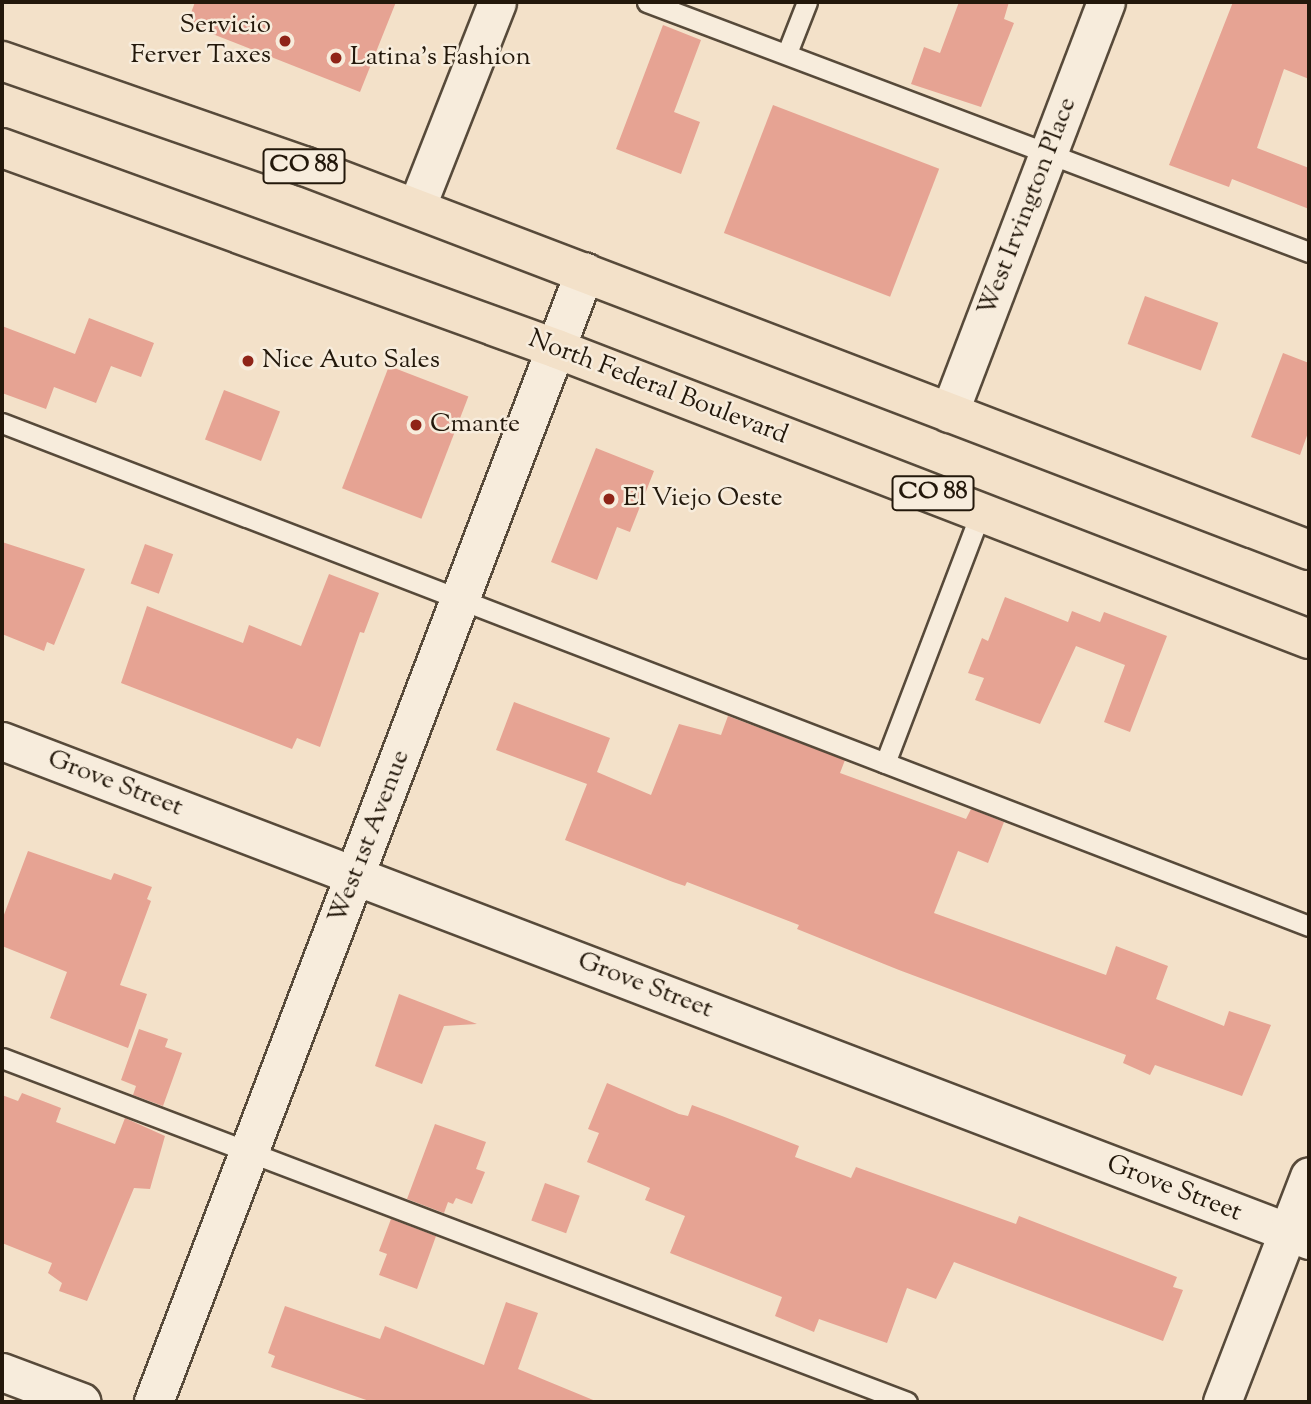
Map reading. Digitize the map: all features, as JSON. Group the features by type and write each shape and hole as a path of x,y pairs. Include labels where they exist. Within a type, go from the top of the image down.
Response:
{"main road":[{"name":"CO 88","path":"2,61 416,208 1309,550"},
{"name":"North Federal Boulevard","path":"2,148 557,349 1309,639"},
{"path":"1191,593 1309,615"}],"street":[{"path":"416,208 497,2"},
{"name":"West Irvington Place","path":"949,413 1106,2"},
{"name":"West 1st Avenue","path":"154,1402 585,272"},
{"name":"Grove Street","path":"2,741 1298,1236"},
{"path":"1222,1402 1298,1236 1309,1176"},
{"path":"2,1372 82,1402"}],"lane":[{"path":"647,2 1309,252"},
{"path":"787,53 807,2"},
{"path":"2,423 1309,926"},
{"path":"885,763 981,512"},
{"path":"2,1058 907,1402"}],"building":[{"path":"195,2 396,2 360,92 187,24"},
{"path":"959,2 1009,2 1004,19 1014,23 981,107 911,84 924,47 940,53"},
{"path":"1233,2 1309,2 1309,79 1284,69 1257,148 1309,168 1309,209 1232,179 1229,187 1169,165"},
{"path":"663,25 701,40 674,112 700,122 681,174 616,149"},
{"path":"773,105 939,169 890,297 724,233"},
{"path":"1145,296 1218,323 1201,371 1128,344"},
{"path":"89,318 154,343 141,377 111,366 96,403 54,387 46,409 2,393 2,326 75,354"},
{"path":"1283,353 1309,363 1309,430 1300,455 1251,437"},
{"path":"389,366 468,396 421,519 342,488"},
{"path":"224,390 280,412 261,461 205,439"},
{"name":"El Viejo Oeste","path":"596,448 654,471 630,532 617,527 597,580 551,562"},
{"path":"2,542 85,569 54,645 47,642 44,651 2,634"},
{"path":"145,544 173,554 159,594 131,583"},
{"path":"329,574 379,593 364,633 360,632 320,747 297,738 292,749 121,683 147,606 243,643 249,625 301,646"},
{"path":"1005,597 1068,622 1072,611 1100,622 1104,612 1167,636 1130,732 1104,722 1125,665 1076,646 1040,724 975,700 984,678 968,673 982,638 988,641"},
{"path":"514,702 610,738 597,772 651,795 679,724 721,735 728,716 845,760 840,773 966,819 971,809 1004,822 988,863 958,851 934,913 1106,975 1116,946 1168,966 1156,999 1224,1026 1229,1011 1271,1025 1242,1096 1155,1065 1150,1075 1123,1063 1126,1055 899,970 797,929 799,925 687,882 685,886 673,882 565,840 587,784 496,750"},
{"path":"28,851 111,880 114,873 152,887 147,899 151,901 120,985 147,994 128,1048 50,1018 67,972 2,946 2,920"},
{"path":"399,994 477,1024 444,1026 422,1084 375,1066"},
{"path":"139,1029 168,1039 165,1047 182,1053 163,1106 133,1095 136,1086 121,1080"},
{"path":"607,1083 679,1114 688,1116 692,1105 722,1116 799,1146 795,1157 851,1178 856,1167 1016,1224 1019,1216 1177,1277 1173,1287 1183,1290 1163,1341 954,1262 936,1299 907,1288 887,1343 819,1319 814,1332 775,1316 782,1297 670,1253 685,1216 645,1200 650,1188 587,1162 599,1133 588,1129"},
{"path":"22,1093 61,1108 56,1122 115,1144 125,1118 165,1136 150,1189 134,1188 87,1301 59,1291 62,1283 48,1273 52,1263 2,1243 2,1095 18,1101"},
{"path":"435,1124 486,1142 476,1169 485,1172 472,1204 456,1198 453,1204 448,1202 444,1213 407,1199"},
{"path":"545,1183 580,1196 566,1233 531,1221"},
{"path":"391,1219 436,1236 417,1289 379,1275 387,1254 379,1251"},
{"path":"506,1302 538,1313 518,1369 598,1402 372,1402 271,1367 275,1356 268,1353 285,1306 380,1339 385,1326 484,1365"}],"place":[{"name":"Servicio Ferver Taxes","path":"285,41"},
{"name":"Latina's Fashion","path":"336,58"},
{"name":"Nice Auto Sales","path":"248,361"},
{"name":"Cmante","path":"416,425"},
{"name":"El Viejo Oeste","path":"609,499"}]}
